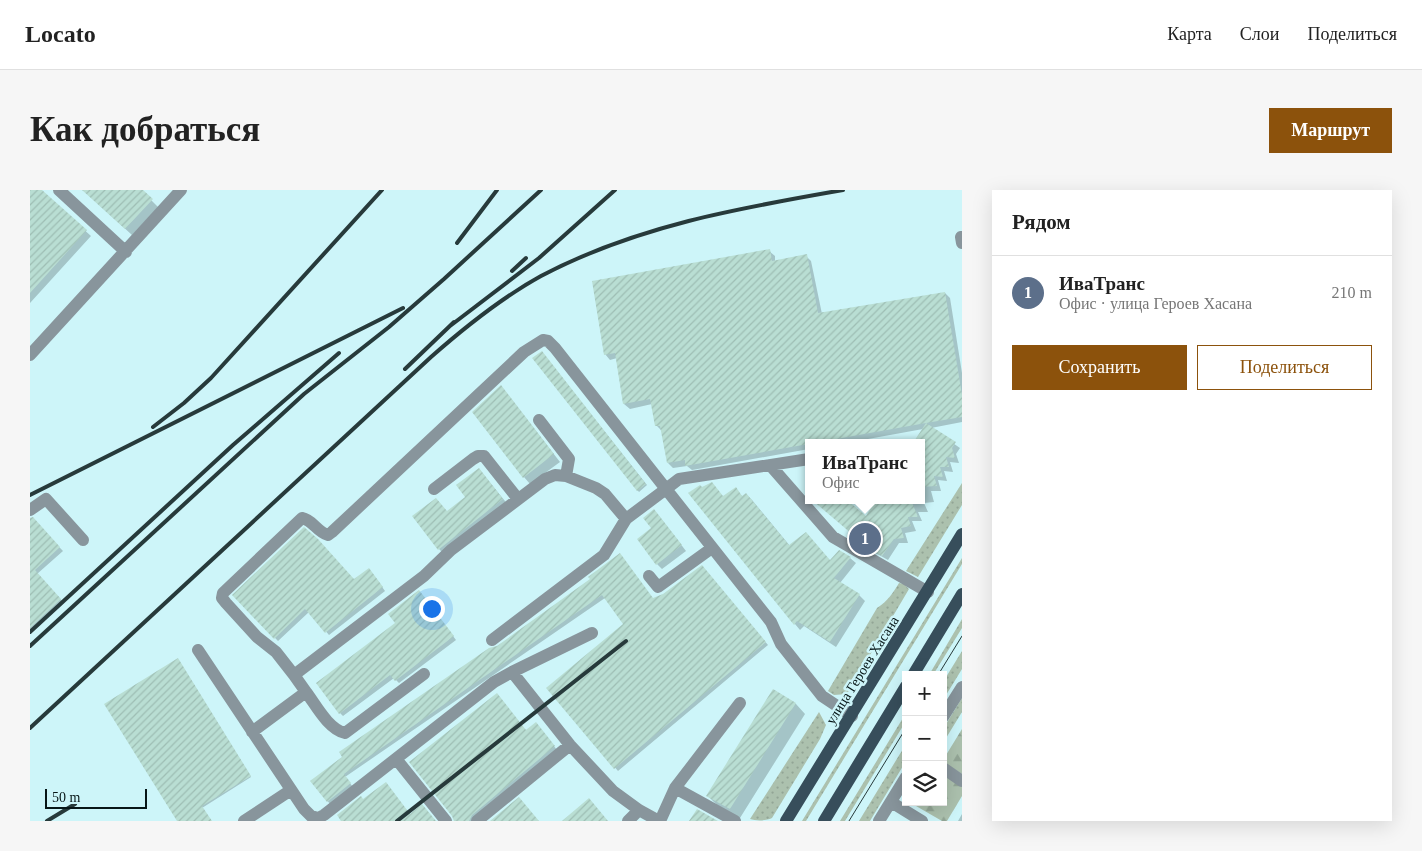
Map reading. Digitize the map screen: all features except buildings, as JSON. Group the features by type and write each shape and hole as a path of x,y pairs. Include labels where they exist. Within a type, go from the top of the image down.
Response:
{"main road":[{"name":"улица Героев Хасана","path":"786,821 962,534"},
{"path":"915,671 962,594"},
{"path":"824,821 902,693"}],"street":[{"path":"59,190 126,252"},
{"path":"30,354 126,252 181,190"},
{"path":"424,674 345,733 338,731 332,726 276,652 258,637 226,603 222,598 223,593 302,518 306,518 324,534 328,535 332,532 524,352 542,340 555,348 666,489 770,622 781,644 822,696 852,716"},
{"path":"539,420 569,459 566,476"},
{"path":"434,489 473,459 478,456 484,456 518,499"},
{"path":"492,640 604,555 626,518 679,479 805,460"},
{"path":"770,465 833,537 928,592"},
{"path":"294,674 424,576 451,550 545,479 555,475 566,476 605,494 626,518"},
{"path":"30,510 46,499 83,540"},
{"path":"649,576 658,587 712,548"},
{"path":"198,650 304,809 311,816 318,818 396,760 494,682 592,633"},
{"path":"512,672 570,746 613,791 638,810 660,821 675,788 740,703"},
{"path":"944,716 962,687"},
{"path":"252,732 306,692"},
{"path":"477,821 570,746"},
{"path":"396,760 446,821"},
{"path":"947,771 962,781"},
{"path":"879,821 902,784"},
{"path":"675,788 735,821"},
{"path":"244,821 291,790"},
{"path":"891,802 922,821"},
{"path":"628,821 638,810"}],"green space":[{"path":"962,483 962,505 918,577 906,571"},
{"path":"962,558 962,564 806,821 802,821"},
{"path":"899,583 904,584 909,589 847,694 834,695 828,691 877,608 890,597"},
{"path":"962,619 962,628 935,671 931,671"},
{"path":"962,651 962,669 947,693 947,675"},
{"path":"962,698 962,712 947,736 947,722"},
{"path":"819,712 826,725 820,739 772,818 767,820 750,819"},
{"path":"902,720 902,728 845,821 840,821"},
{"path":"962,729 962,774 947,765 947,753"},
{"path":"902,751 902,768 870,821 859,821"},
{"path":"947,778 962,787 962,796 947,821 942,821 916,806 947,806"}],"tram line":[{"path":"940,671 962,636"},
{"path":"849,821 902,735"}],"railway":[{"path":"153,427 184,403 211,378 382,190"},
{"path":"457,243 497,190"},
{"path":"30,646 304,394 389,327 541,190"},
{"path":"450,326 539,258 615,190"},
{"path":"30,728 431,357 498,303 541,276 614,244 689,221 727,212 843,190"},
{"path":"512,271 526,258"},
{"path":"30,495 403,308"},
{"path":"405,369 454,322"},
{"path":"30,632 233,445 339,353"},
{"path":"397,821 626,641"},
{"path":"47,821 75,804"}],"place":[{"name":"ИваТранс","path":"865,539"}]}
